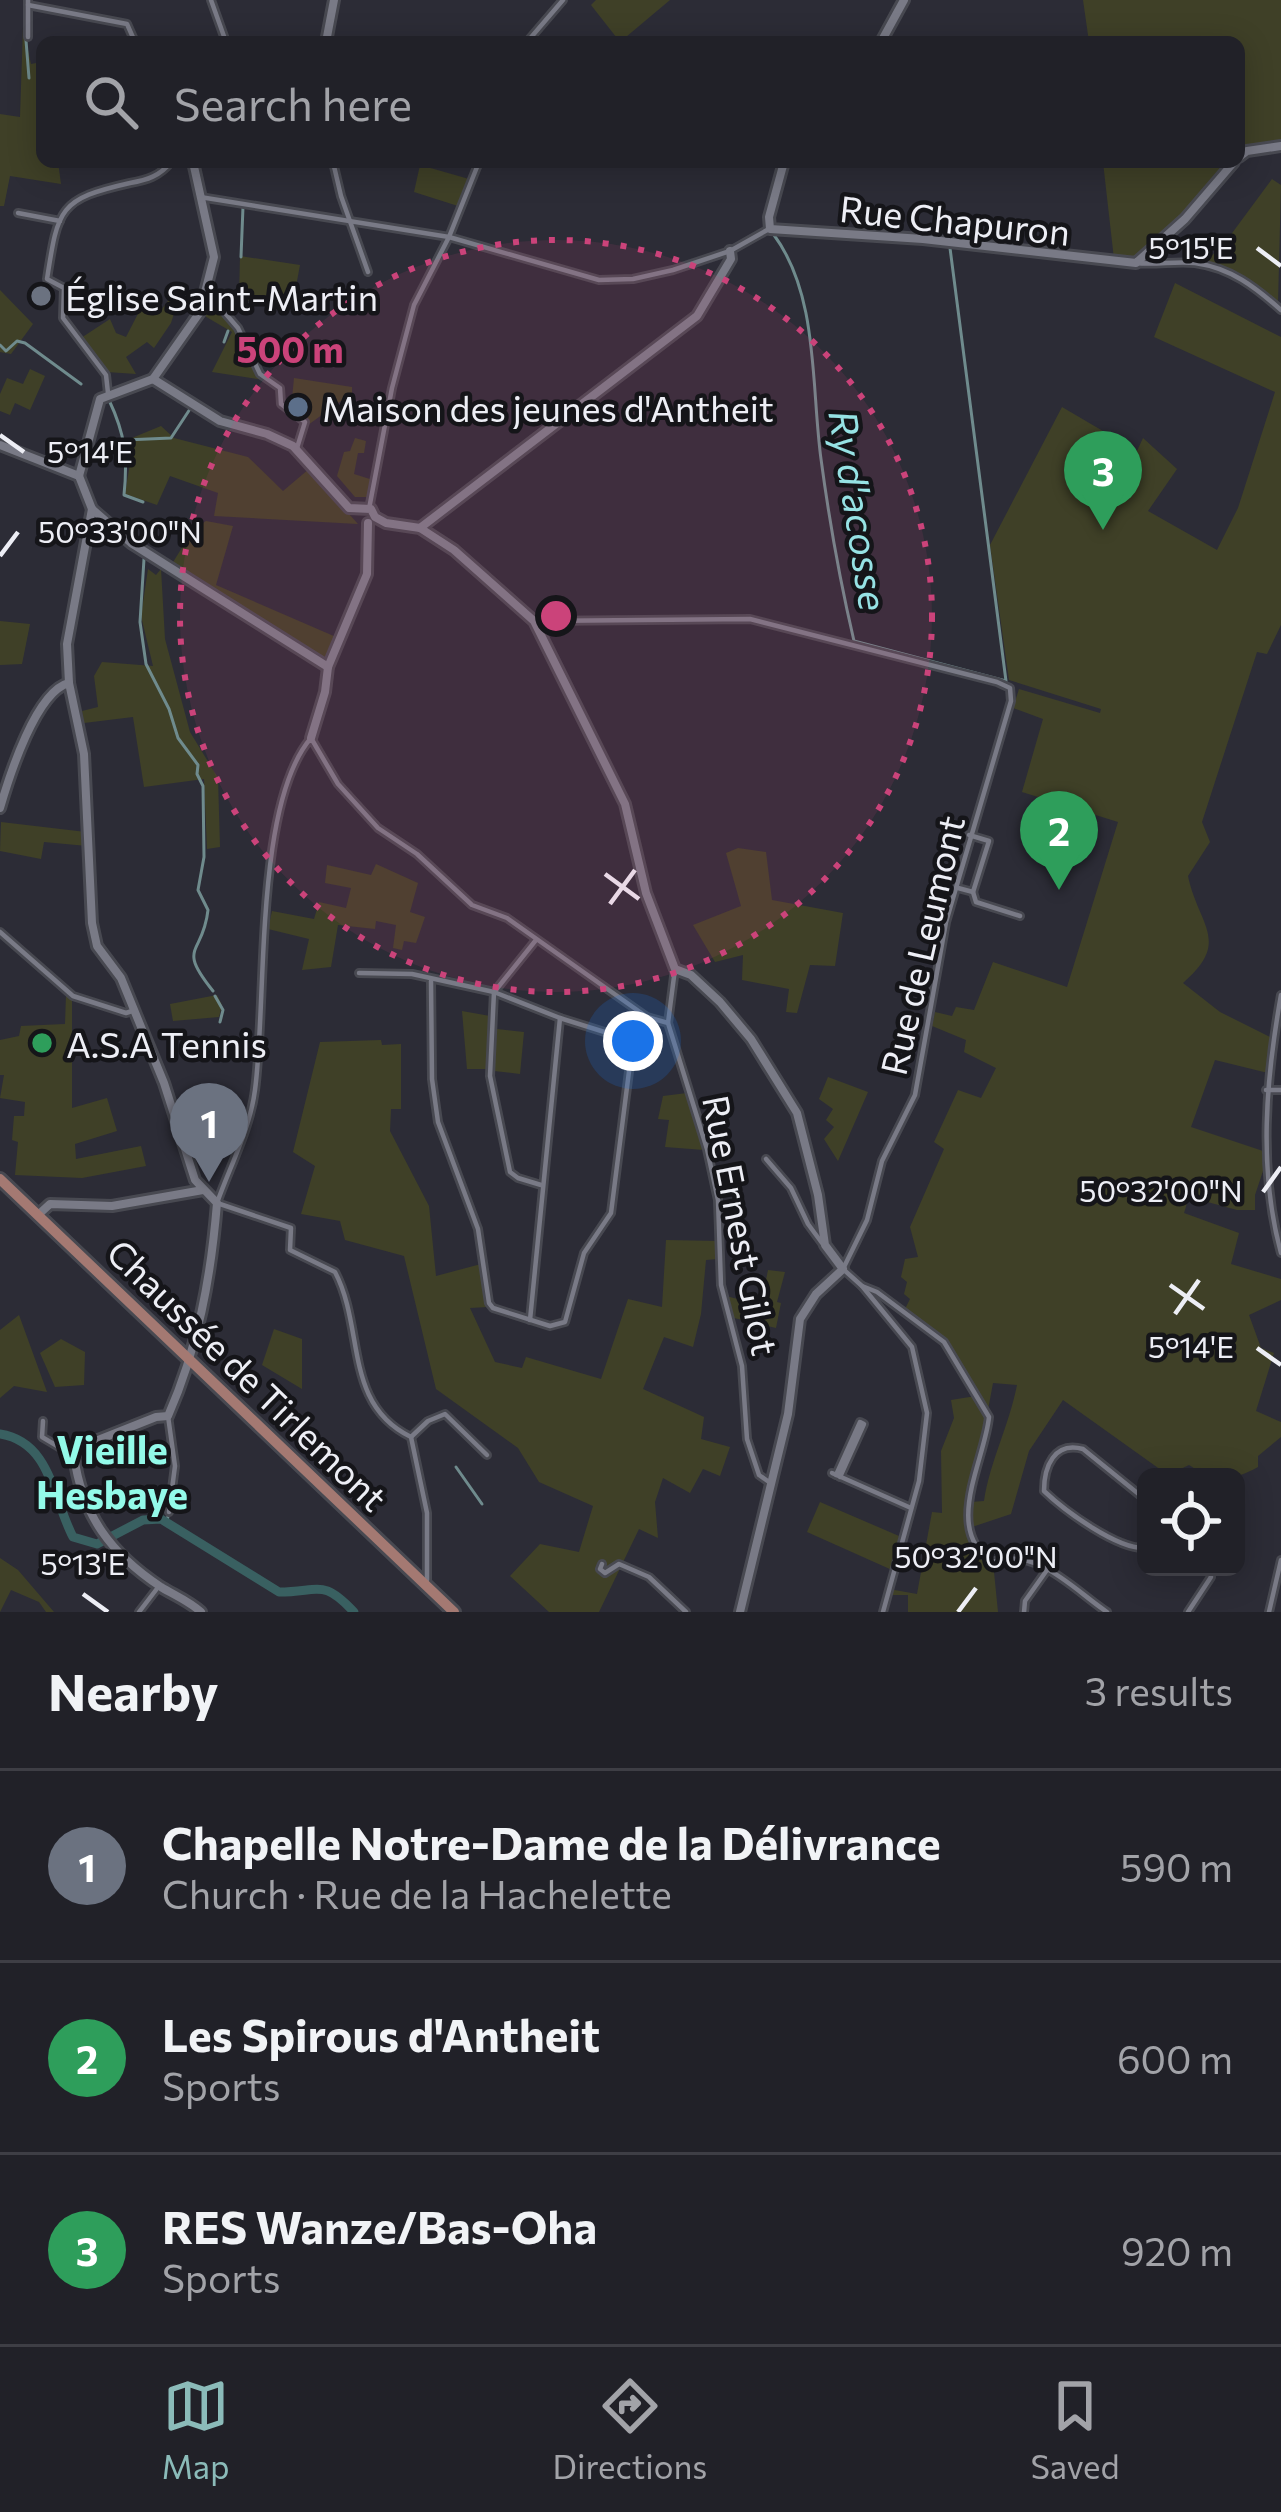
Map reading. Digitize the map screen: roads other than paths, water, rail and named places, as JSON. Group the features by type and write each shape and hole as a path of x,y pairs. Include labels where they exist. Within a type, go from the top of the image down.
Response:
{"main road":[{"name":"Chaussée de Tirlemont","path":"0,1179 454,1612"}],"street":[{"path":"211,0 224,36"},
{"path":"327,36 334,0"},
{"path":"532,36 563,0"},
{"path":"884,36 904,0"},
{"path":"28,37 28,2 127,24 132,36"},
{"path":"1245,153 1281,146"},
{"path":"109,393 106,375 63,318 64,288 47,280 60,221 70,202 81,195 154,177 164,168"},
{"path":"194,168 214,257 207,292 194,323 153,380 100,399 79,476 92,509 154,559 328,667"},
{"path":"336,168 368,272"},
{"path":"169,1512 175,1466 168,1416 201,1319 217,1203 255,1091 261,946 290,771 311,738 328,667 367,574 369,515 392,388 414,305 477,168"},
{"path":"200,197 449,237 599,280 643,277 730,251 770,229 782,168"},
{"path":"1136,263 1185,219 1229,168"},
{"path":"18,213 60,221"},
{"name":"Rue Chapuron","path":"770,229 923,239 1136,263"},
{"path":"420,528 697,316 731,259 730,251"},
{"path":"1136,263 1191,262 1220,269 1244,279 1281,310"},
{"path":"207,292 238,328 256,369 280,388 281,404 305,422 296,450"},
{"path":"153,380 220,421 280,438 341,500 369,515"},
{"path":"0,445 79,476"},
{"path":"92,509 70,613 69,683 84,754 97,946 121,978 173,1107 195,1180 217,1203 291,1228 290,1250 335,1273 369,1397 392,1429 411,1437"},
{"name":"Rue Ernest Gilot","path":"369,515 420,528 538,621 625,804 646,893 675,969 668,1023 718,1200 721,1285 742,1366 747,1438 759,1475 769,1482"},
{"name":"Rue de Leumont","path":"538,621 750,619 1010,688 1011,701 955,887 915,1095 882,1161 867,1220 843,1269 816,1294 800,1319 794,1384 740,1612"},
{"path":"0,808 46,700 56,687 69,683"},
{"path":"311,738 338,784 378,828 416,854 472,904 507,918 647,1017 668,1023"},
{"path":"969,835 989,842 973,892 976,902 1020,916"},
{"path":"955,887 973,892"},
{"path":"0,932 73,996 132,1011"},
{"path":"536,940 494,992 490,1076 510,1172 542,1185"},
{"path":"675,969 692,976 720,1001 751,1039 797,1113 818,1195 824,1245"},
{"path":"359,973 412,974 494,992 633,1040"},
{"path":"260,984 272,980"},
{"path":"431,981 431,1061 438,1122 478,1229 489,1303 550,1326 565,1322 584,1253 611,1213 633,1040 647,1017"},
{"path":"1281,995 1266,1090 1272,1200 1281,1253"},
{"path":"530,1320 560,1018"},
{"path":"1266,1090 1281,1090"},
{"path":"766,1159 791,1188 814,1235 912,1347 918,1368 927,1434 883,1612"},
{"path":"38,1215 50,1204 112,1206 203,1190"},
{"path":"862,1286 944,1342 980,1402 989,1423 970,1488 972,1535 982,1555 994,1562 1021,1557 1107,1612"},
{"path":"424,1583 427,1513 413,1431 445,1414 487,1455"},
{"path":"74,1456 83,1446 168,1416"},
{"path":"43,1421 42,1437 74,1456 87,1510 110,1546 201,1612"},
{"path":"860,1422 864,1424 836,1475 860,1422"},
{"path":"1137,1493 1083,1449 1071,1445 1051,1458 1044,1477 1044,1491 1072,1514 1137,1548"},
{"path":"836,1475 911,1508"},
{"path":"1269,1612 1281,1560"},
{"path":"610,1568 619,1564 639,1570 686,1612"},
{"path":"1024,1612 1025,1601 1047,1570"},
{"path":"1188,1612 1211,1576"},
{"path":"139,1612 160,1586"}],"waterway":[{"path":"25,28 29,78"},
{"path":"241,257 243,207"},
{"name":"Ry d'acosse","path":"774,235 789,259 806,313 824,482 854,641 1006,681 950,248"},
{"path":"224,342 228,331"},
{"path":"0,345 6,351 17,341 25,343 81,384"},
{"path":"109,400 124,446 124,495 143,502"},
{"path":"125,440 171,438 190,409"},
{"path":"144,559 140,622 146,664 178,738 198,765 203,786 204,857 198,890 208,910 194,957 213,991"},
{"path":"215,996 223,1010 220,1022"},
{"path":"0,1434 17,1439 40,1460 73,1537 97,1544 143,1520 161,1519 279,1592 327,1591 354,1612"},
{"path":"456,1467 482,1504"},
{"path":"167,1522 168,1516"}],"place":[{"name":"Église Saint-Martin","path":"41,296"},
{"name":"Maison des jeunes d'Antheit","path":"298,407"},
{"name":"RES Wanze/Bas-Oha","path":"1103,530"},
{"name":"Les Spirous d'Antheit","path":"1059,890"},
{"name":"A.S.A Tennis","path":"42,1043"},
{"name":"Chapelle Notre-Dame de la Délivrance","path":"209,1182"}],"district":[{"name":"Vieille Hesbaye","path":"112,1470"}]}
